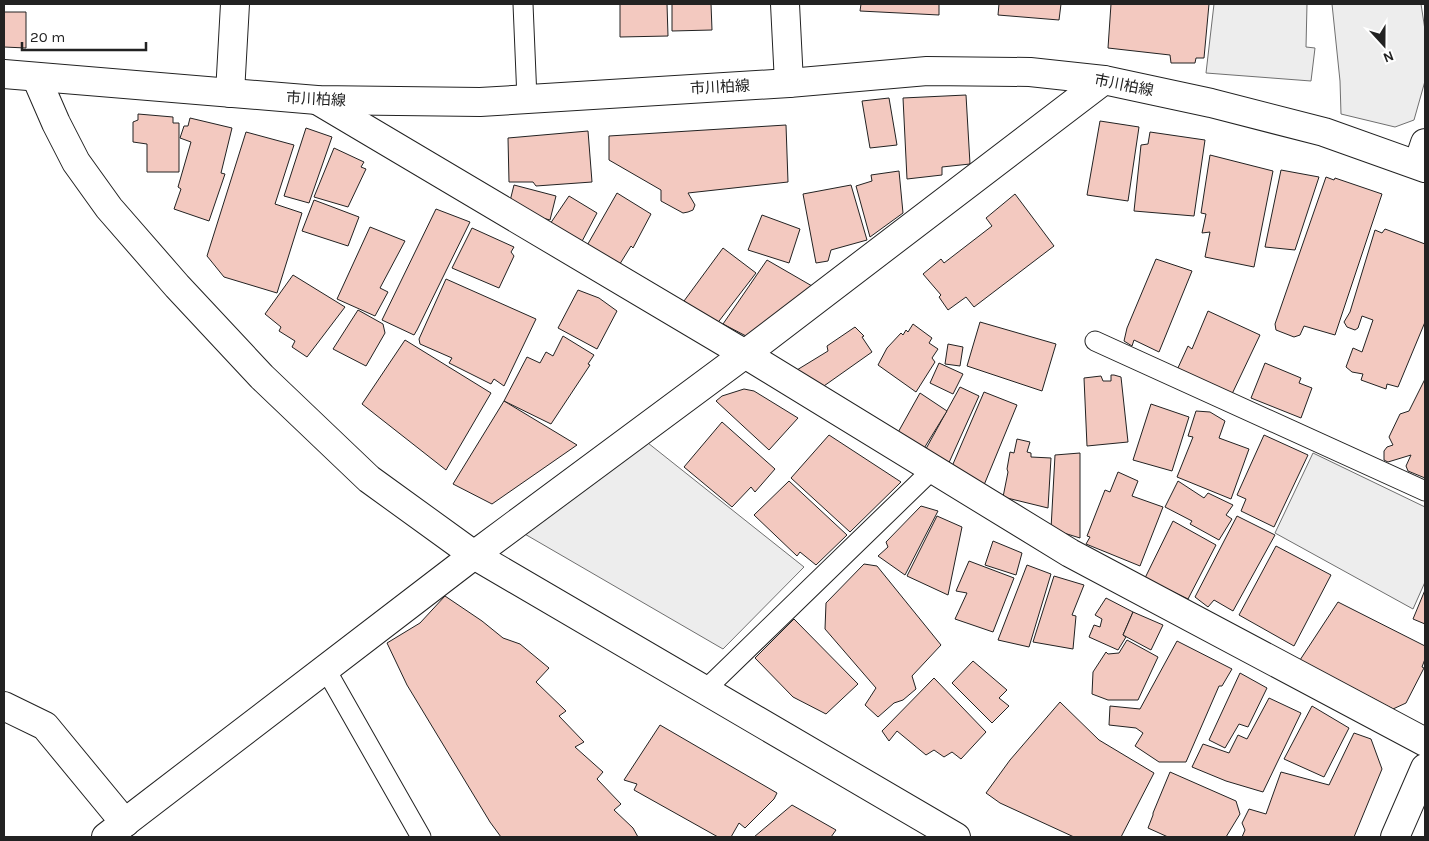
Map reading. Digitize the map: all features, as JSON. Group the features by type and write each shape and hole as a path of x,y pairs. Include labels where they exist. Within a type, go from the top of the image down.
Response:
{"street":[{"path":"230,93 235,4"},
{"path":"785,4 789,83"},
{"name":"市川柏線","path":"4,74 317,100 480,102 789,83 927,71 1030,72 1104,80 1210,102 1423,159"},
{"path":"36,77 76,162 109,208 177,286 262,377 369,478 474,555 956,837"},
{"path":"4,706 44,726 116,830 325,668 745,354 1104,80"},
{"path":"317,100 745,354 1070,553 1425,742"},
{"path":"1395,837 1425,768"}],"lane":[{"path":"523,4 527,99"},
{"path":"1095,342 1425,491"},
{"path":"704,691 932,470"},
{"path":"325,668 421,837"}],"shaded area":[{"path":"1214,4 1307,4 1306,47 1315,48 1311,81 1206,73"},
{"path":"1332,4 1421,4 1425,30 1425,81 1414,120 1395,127 1341,114 1340,81"},
{"path":"648,443 804,567 723,649 523,533"},
{"path":"1313,453 1425,507 1425,582 1413,609 1275,533"}],"building":[{"path":"620,4 667,4 668,36 620,37"},
{"path":"672,4 711,4 712,30 672,31"},
{"path":"861,4 939,4 939,15 860,11"},
{"path":"999,4 1061,4 1059,20 998,15"},
{"path":"1111,4 1209,4 1204,58 1196,58 1195,63 1171,63 1170,55 1108,48"},
{"path":"4,12 26,12 26,48 4,47"},
{"path":"966,95 970,164 942,167 942,175 907,179 903,98"},
{"path":"889,98 897,145 870,148 862,101"},
{"path":"138,114 173,117 173,123 179,123 179,172 147,172 147,144 133,142 133,122 138,120"},
{"path":"190,118 232,128 221,173 225,174 209,221 174,209 181,189 178,187 191,142 180,138 184,126 188,126"},
{"path":"1100,121 1139,127 1128,201 1087,195"},
{"path":"786,125 788,182 688,193 695,205 693,210 683,213 661,201 661,190 609,160 609,136"},
{"path":"306,128 332,137 309,203 284,196"},
{"path":"588,131 592,182 536,186 533,182 509,182 508,138"},
{"path":"246,132 294,145 275,204 302,213 277,293 224,277 207,256"},
{"path":"1150,132 1205,140 1194,216 1134,211 1141,145 1148,144"},
{"path":"334,148 364,162 361,167 366,169 348,207 314,197"},
{"path":"1210,155 1273,171 1254,267 1205,257 1210,232 1202,233 1206,214 1201,213"},
{"path":"1281,170 1319,177 1295,250 1265,247"},
{"path":"899,171 903,213 870,237 856,186 872,181 871,175"},
{"path":"1326,177 1334,180 1335,178 1382,194 1335,335 1304,326 1300,335 1294,337 1276,330 1275,324"},
{"path":"514,185 556,196 550,220 508,209"},
{"path":"851,185 867,240 831,250 828,261 816,263 803,194"},
{"path":"617,193 651,214 633,248 631,246 618,267 585,249"},
{"path":"1015,194 1054,246 974,307 966,297 948,310 939,297 941,295 923,274 941,259 944,263 992,226 986,218"},
{"path":"569,196 597,213 579,247 550,224"},
{"path":"314,200 359,217 348,246 302,231"},
{"path":"436,209 470,222 414,335 382,320"},
{"path":"762,215 800,229 789,263 748,250"},
{"path":"370,227 405,241 380,288 388,292 375,316 337,299"},
{"path":"472,228 514,247 511,252 514,256 499,288 452,268"},
{"path":"1385,229 1425,244 1425,322 1398,387 1387,384 1386,389 1361,380 1363,374 1352,372 1346,367 1353,348 1362,352 1373,320 1362,316 1358,328 1355,330 1347,327 1344,322 1350,312 1375,230 1382,233"},
{"path":"723,248 756,273 716,325 684,301"},
{"path":"1156,259 1192,271 1159,352 1134,340 1132,346 1124,341 1127,328"},
{"path":"767,260 812,286 812,291 746,336 723,324"},
{"path":"293,275 345,307 307,357 292,347 295,341 279,331 281,327 265,314"},
{"path":"446,279 536,319 504,386 494,379 491,384 449,363 452,358 420,344 419,339"},
{"path":"578,290 599,298 617,311 597,349 558,328"},
{"path":"358,310 383,324 385,333 366,366 333,349"},
{"path":"1208,311 1260,335 1232,394 1177,370 1188,346 1192,349"},
{"path":"980,322 1056,344 1042,391 967,366"},
{"path":"913,324 932,338 929,343 938,349 932,358 935,362 916,392 878,365 887,348 901,333 903,335 906,330 908,332"},
{"path":"855,327 864,336 862,337 872,352 814,393 792,373 828,351 827,346"},
{"path":"563,336 594,355 588,364 590,365 551,424 504,401 527,357 540,363 546,352 553,356"},
{"path":"405,340 491,393 446,470 362,404"},
{"path":"948,344 963,347 960,366 945,364"},
{"path":"939,363 963,374 953,394 930,383"},
{"path":"1265,363 1301,378 1299,383 1312,388 1301,418 1251,398"},
{"path":"1111,375 1121,377 1128,442 1087,446 1084,378 1101,376 1103,381 1111,381"},
{"path":"1425,379 1425,478 1408,471 1406,466 1411,455 1388,462 1384,460 1384,451 1387,447 1393,445 1389,437 1400,414 1409,411"},
{"path":"960,387 979,396 947,467 922,456"},
{"path":"744,389 754,391 798,418 769,450 716,401 722,396"},
{"path":"984,392 1017,405 984,485 950,471"},
{"path":"920,393 947,411 923,450 896,436"},
{"path":"504,401 577,445 492,504 453,484"},
{"path":"1151,404 1189,417 1172,471 1133,460"},
{"path":"1196,411 1210,412 1225,421 1219,438 1249,449 1231,499 1177,477 1193,437 1188,436"},
{"path":"722,422 775,469 755,492 751,487 732,507 684,467"},
{"path":"829,435 901,482 850,532 791,478"},
{"path":"1264,435 1308,455 1274,527 1241,511 1246,499 1237,495"},
{"path":"1017,439 1030,442 1027,452 1031,453 1031,457 1051,458 1048,508 1003,497 1010,452 1014,453"},
{"path":"1080,453 1080,538 1051,529 1055,455"},
{"path":"1118,472 1138,481 1132,496 1163,507 1140,566 1086,544 1090,537 1087,536 1105,490 1110,492"},
{"path":"789,481 847,535 816,565 800,552 797,556 754,515"},
{"path":"1178,481 1204,498 1208,493 1233,505 1226,515 1232,519 1219,540 1190,524 1192,521 1165,507"},
{"path":"921,506 938,511 905,575 878,556 888,547 886,542"},
{"path":"937,516 962,527 948,595 907,576"},
{"path":"1237,516 1275,535 1233,611 1214,600 1208,607 1195,597"},
{"path":"1173,521 1216,545 1188,599 1145,578"},
{"path":"993,541 1022,553 1016,575 985,565"},
{"path":"1276,546 1331,575 1294,646 1239,615"},
{"path":"969,561 1014,578 993,632 955,619 967,593 956,591"},
{"path":"864,564 877,566 941,645 912,676 916,689 903,700 894,703 878,717 865,705 876,688 825,629 826,603"},
{"path":"1027,565 1051,574 1029,647 998,640"},
{"path":"1054,576 1084,585 1072,615 1076,616 1073,649 1033,642"},
{"path":"1425,590 1425,624 1413,619"},
{"path":"445,596 503,638 520,644 549,668 536,682 566,711 559,716 584,742 575,747 603,772 597,779 621,804 614,810 633,828 638,837 501,837 407,685 387,643 420,623"},
{"path":"1106,598 1133,612 1123,635 1126,637 1118,650 1089,637 1094,625 1100,627 1102,619 1095,615"},
{"path":"1338,602 1425,646 1425,659 1422,667 1424,668 1406,703 1393,709 1300,660"},
{"path":"1133,612 1163,625 1151,650 1123,635"},
{"path":"794,619 858,684 826,714 793,697 755,658"},
{"path":"1127,640 1158,657 1138,700 1108,700 1092,694 1093,672 1106,652 1108,654 1119,653"},
{"path":"1177,641 1232,669 1222,686 1219,686 1186,762 1159,762 1135,746 1143,733 1136,728 1109,725 1110,706 1140,709"},
{"path":"973,661 1007,690 999,698 1009,706 992,723 952,683"},
{"path":"1240,673 1267,688 1248,727 1239,724 1225,748 1209,740"},
{"path":"934,678 986,732 961,759 952,752 944,757 934,750 926,755 897,731 889,741 882,731"},
{"path":"1269,698 1301,713 1263,792 1226,781 1192,767 1203,744 1229,753 1238,735 1247,739"},
{"path":"1060,702 1099,740 1154,773 1121,837 1074,837 1000,803 986,793 1010,760"},
{"path":"1312,706 1349,728 1324,777 1284,759"},
{"path":"660,725 777,793 774,799 745,828 739,823 731,837 718,837 634,790 637,784 624,780"},
{"path":"1354,733 1371,739 1382,769 1354,837 1242,837 1245,830 1242,823 1249,809 1266,814 1281,772 1329,785"},
{"path":"1170,772 1236,801 1240,814 1226,837 1168,837 1148,828"},
{"path":"792,805 836,830 831,837 754,837"}]}
